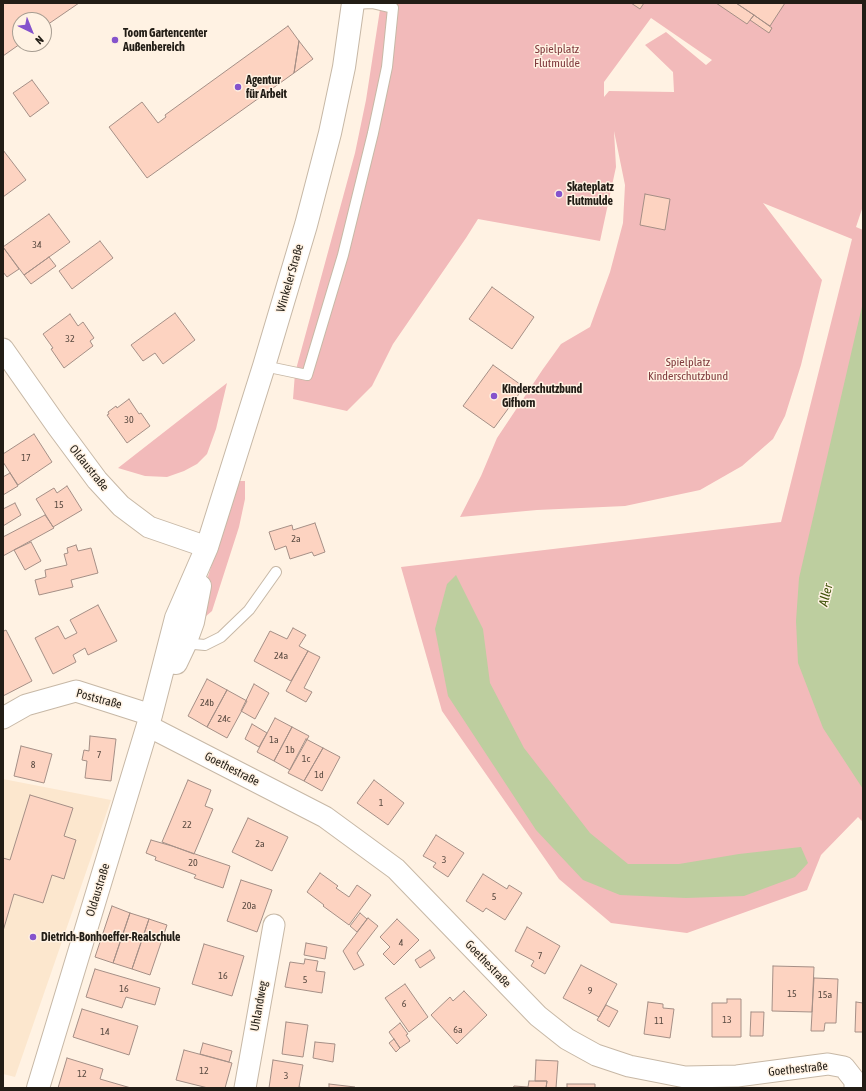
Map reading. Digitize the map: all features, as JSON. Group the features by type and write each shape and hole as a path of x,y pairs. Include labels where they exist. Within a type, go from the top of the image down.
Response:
{"street":[{"name":"Winkeler Straße","path":"207,547 264,366 306,225 330,133 344,67 353,3"},
{"name":"Oldaustraße","path":"3,349 56,426 97,480 121,506 149,527 207,547 176,618 178,642 150,720 38,1088"},
{"name":"Poststraße","path":"3,718 26,705 76,691 150,720"},
{"name":"Goethestraße","path":"150,720 325,817 396,869 538,1016 567,1039 596,1055 629,1066 685,1077 738,1076 828,1064 844,1067 855,1081 855,1088"},
{"name":"Uhlandweg","path":"245,1088 274,925"}],"lane":[{"path":"264,366 307,375 343,255 368,156 387,67 393,8 372,3 353,3"},
{"path":"178,642 205,645 222,637 249,610 276,572"}],"shaded area":[{"name":"Dietrich-Bonhoeffer-Realschule","path":"3,779 111,800 15,1077 3,1074"}],"green space":[{"path":"381,3 863,3 863,206 856,227 863,230 863,822 858,817 821,855 807,890 687,933 611,923 559,879 442,711 401,567 781,522 852,239 763,203 822,280 801,365 785,416 773,439 742,466 700,490 625,506 537,510 460,517 481,476 497,438 543,369 561,344 590,327 610,272 623,223 625,185 614,131 616,167 600,241 478,219 393,344 372,386 347,411 293,399 295,373 355,153 366,100","holes":["651,18 712,60 706,65 666,32 645,45 673,72 674,92 609,91 604,97 604,82"]},
{"path":"227,383 216,429 207,454 197,464 184,471 167,477 145,476 118,468"},
{"path":"239,481 245,481 245,499 239,527 212,611 205,617 200,616 198,608"}],"water":[{"name":"Aller","path":"863,302 863,789 823,728 798,663 796,621 799,578"},
{"path":"456,575 483,629 490,683 524,748 590,833 628,864 679,864 739,854 801,847 808,863 795,877 744,896 686,898 620,895 583,880 536,830 448,696 435,629 447,584"}],"building":[{"path":"3,3 79,3 52,22 52,12 12,12 12,50 3,56"},
{"path":"631,3 644,3 640,9"},
{"path":"716,3 736,3 754,15 747,24"},
{"path":"736,3 785,3 770,26"},
{"path":"754,15 772,28 769,33 750,20"},
{"name":"Agentur für Arbeit","path":"288,26 299,41 294,73 147,178 109,127 142,102 158,123 166,117 165,115"},
{"path":"299,41 313,59 294,73"},
{"path":"32,80 49,103 30,117 13,93"},
{"path":"3,150 26,180 3,197"},
{"path":"645,194 670,199 665,230 640,225"},
{"path":"49,214 70,242 24,275 3,247"},
{"path":"100,241 113,258 72,289 59,271"},
{"path":"3,247 19,269 7,277 3,272"},
{"path":"49,257 56,266 31,284 24,275"},
{"path":"492,287 534,317 512,349 469,319"},
{"path":"175,313 195,340 163,364 155,353 143,361 131,345"},
{"path":"70,314 78,326 83,322 94,338 90,341 93,346 64,368 43,334"},
{"name":"Kinderschutzbund Gifhorn","path":"493,365 524,387 494,428 463,406"},
{"path":"129,399 139,414 141,413 150,426 127,443 107,415 109,414 108,412 116,406 117,408"},
{"path":"34,434 52,462 18,485 3,462 3,454"},
{"path":"10,473 18,486 3,495 3,477"},
{"path":"67,486 82,510 53,527 36,499 54,488 57,493"},
{"path":"15,503 21,515 3,526 3,509"},
{"path":"45,515 54,528 3,556 3,537"},
{"path":"315,523 325,552 314,556 312,552 290,559 286,546 275,550 269,532 292,525 293,530"},
{"path":"31,542 41,561 25,570 14,550"},
{"path":"76,545 78,551 91,548 98,573 71,580 73,587 39,595 35,580 46,577 45,570 67,565 64,554 68,553 67,548"},
{"path":"98,605 117,641 88,655 85,648 73,655 76,662 53,674 35,638 58,626 65,639 77,633 70,620"},
{"path":"293,628 306,635 299,646 308,651 291,681 254,661 270,631 287,639"},
{"path":"3,629 4,631 6,630 32,681 3,696"},
{"path":"308,651 320,657 304,688 312,692 306,702 286,691"},
{"path":"207,679 227,690 207,727 188,716"},
{"path":"254,684 269,693 255,719 241,711"},
{"path":"227,690 247,701 227,738 207,727"},
{"path":"275,718 292,727 274,761 257,752"},
{"path":"252,724 267,733 259,747 245,739"},
{"path":"292,727 309,736 290,770 274,761"},
{"path":"90,736 116,739 111,781 85,778 87,761 82,760 84,750 89,751"},
{"path":"306,739 323,748 304,781 288,773"},
{"path":"21,746 52,754 44,783 14,776"},
{"path":"323,748 340,757 322,791 304,781"},
{"path":"188,780 211,790 205,806 213,809 194,854 162,842"},
{"path":"374,780 404,803 388,825 357,803"},
{"path":"30,795 73,808 64,836 76,840 64,879 52,875 43,903 14,894 3,931 3,858 10,860"},
{"path":"248,818 288,837 272,871 232,852"},
{"path":"436,835 464,853 448,877 433,867 436,863 423,856"},
{"path":"151,840 230,866 223,888 194,878 196,875 155,860 156,857 146,853"},
{"path":"320,873 338,886 336,888 349,897 357,885 371,895 349,925 307,892"},
{"path":"483,874 507,889 509,885 522,893 505,920 486,908 483,912 466,901"},
{"path":"241,880 272,890 257,932 227,921"},
{"path":"112,906 130,913 113,963 95,957"},
{"path":"130,913 149,919 132,969 113,963"},
{"path":"360,913 367,919 357,932 350,926"},
{"path":"368,918 378,926 357,953 364,965 354,970 343,951"},
{"path":"149,919 167,925 150,975 132,969"},
{"path":"397,919 419,940 394,965 383,954 390,947 380,937"},
{"path":"527,927 560,946 545,974 531,966 534,961 515,951"},
{"path":"306,943 327,947 325,959 304,955"},
{"path":"204,944 244,956 232,996 192,984"},
{"path":"430,950 435,958 420,968 415,960"},
{"path":"305,959 318,961 316,971 325,972 322,993 285,987 290,962 304,964"},
{"path":"581,965 617,984 599,1017 563,998"},
{"path":"773,966 814,967 812,1012 772,1011"},
{"path":"95,969 160,988 155,1005 126,997 122,1008 86,997"},
{"path":"814,978 838,979 836,1023 825,1023 824,1031 811,1031"},
{"path":"405,984 428,1017 409,1032 385,998"},
{"path":"464,991 487,1015 457,1044 431,1015 450,997 453,1001"},
{"path":"727,999 741,999 741,1037 712,1037 712,1003 727,1003"},
{"path":"648,1002 663,1004 663,1008 674,1009 670,1038 644,1034"},
{"path":"856,1002 863,1003 863,1032 855,1032"},
{"path":"606,1005 618,1011 609,1027 597,1020"},
{"path":"82,1009 138,1026 129,1055 73,1037"},
{"path":"751,1012 764,1012 763,1036 750,1036"},
{"path":"286,1022 308,1025 303,1057 282,1054"},
{"path":"400,1023 408,1034 406,1035 410,1041 400,1048 389,1032"},
{"path":"394,1039 400,1048 396,1052 389,1043"},
{"path":"315,1042 335,1044 333,1062 313,1058"},
{"path":"203,1043 232,1051 229,1062 200,1054"},
{"path":"184,1050 232,1063 225,1088 208,1088 176,1080"},
{"path":"67,1058 103,1069 100,1079 131,1088 58,1088"},
{"path":"273,1060 303,1065 299,1087 304,1088 269,1088"},
{"path":"536,1060 558,1061 556,1088 546,1088 547,1081 535,1081"},
{"path":"529,1081 547,1081 546,1088 513,1088 514,1086 528,1087"},
{"path":"329,1084 355,1087 329,1088"},
{"path":"567,1084 595,1084 595,1088 567,1088"}],"place":[{"name":"Toom Gartencenter Außenbereich","path":"115,40"},
{"name":"Agentur für Arbeit","path":"238,87"},
{"name":"Skateplatz Flutmulde","path":"559,194"},
{"name":"Kinderschutzbund Gifhorn","path":"494,396"},
{"name":"Dietrich-Bonhoeffer-Realschule","path":"33,937"}],"park label":[{"name":"Spielplatz Flutmulde","path":"557,56"},
{"name":"Spielplatz Kinderschutzbund","path":"688,369"}]}
